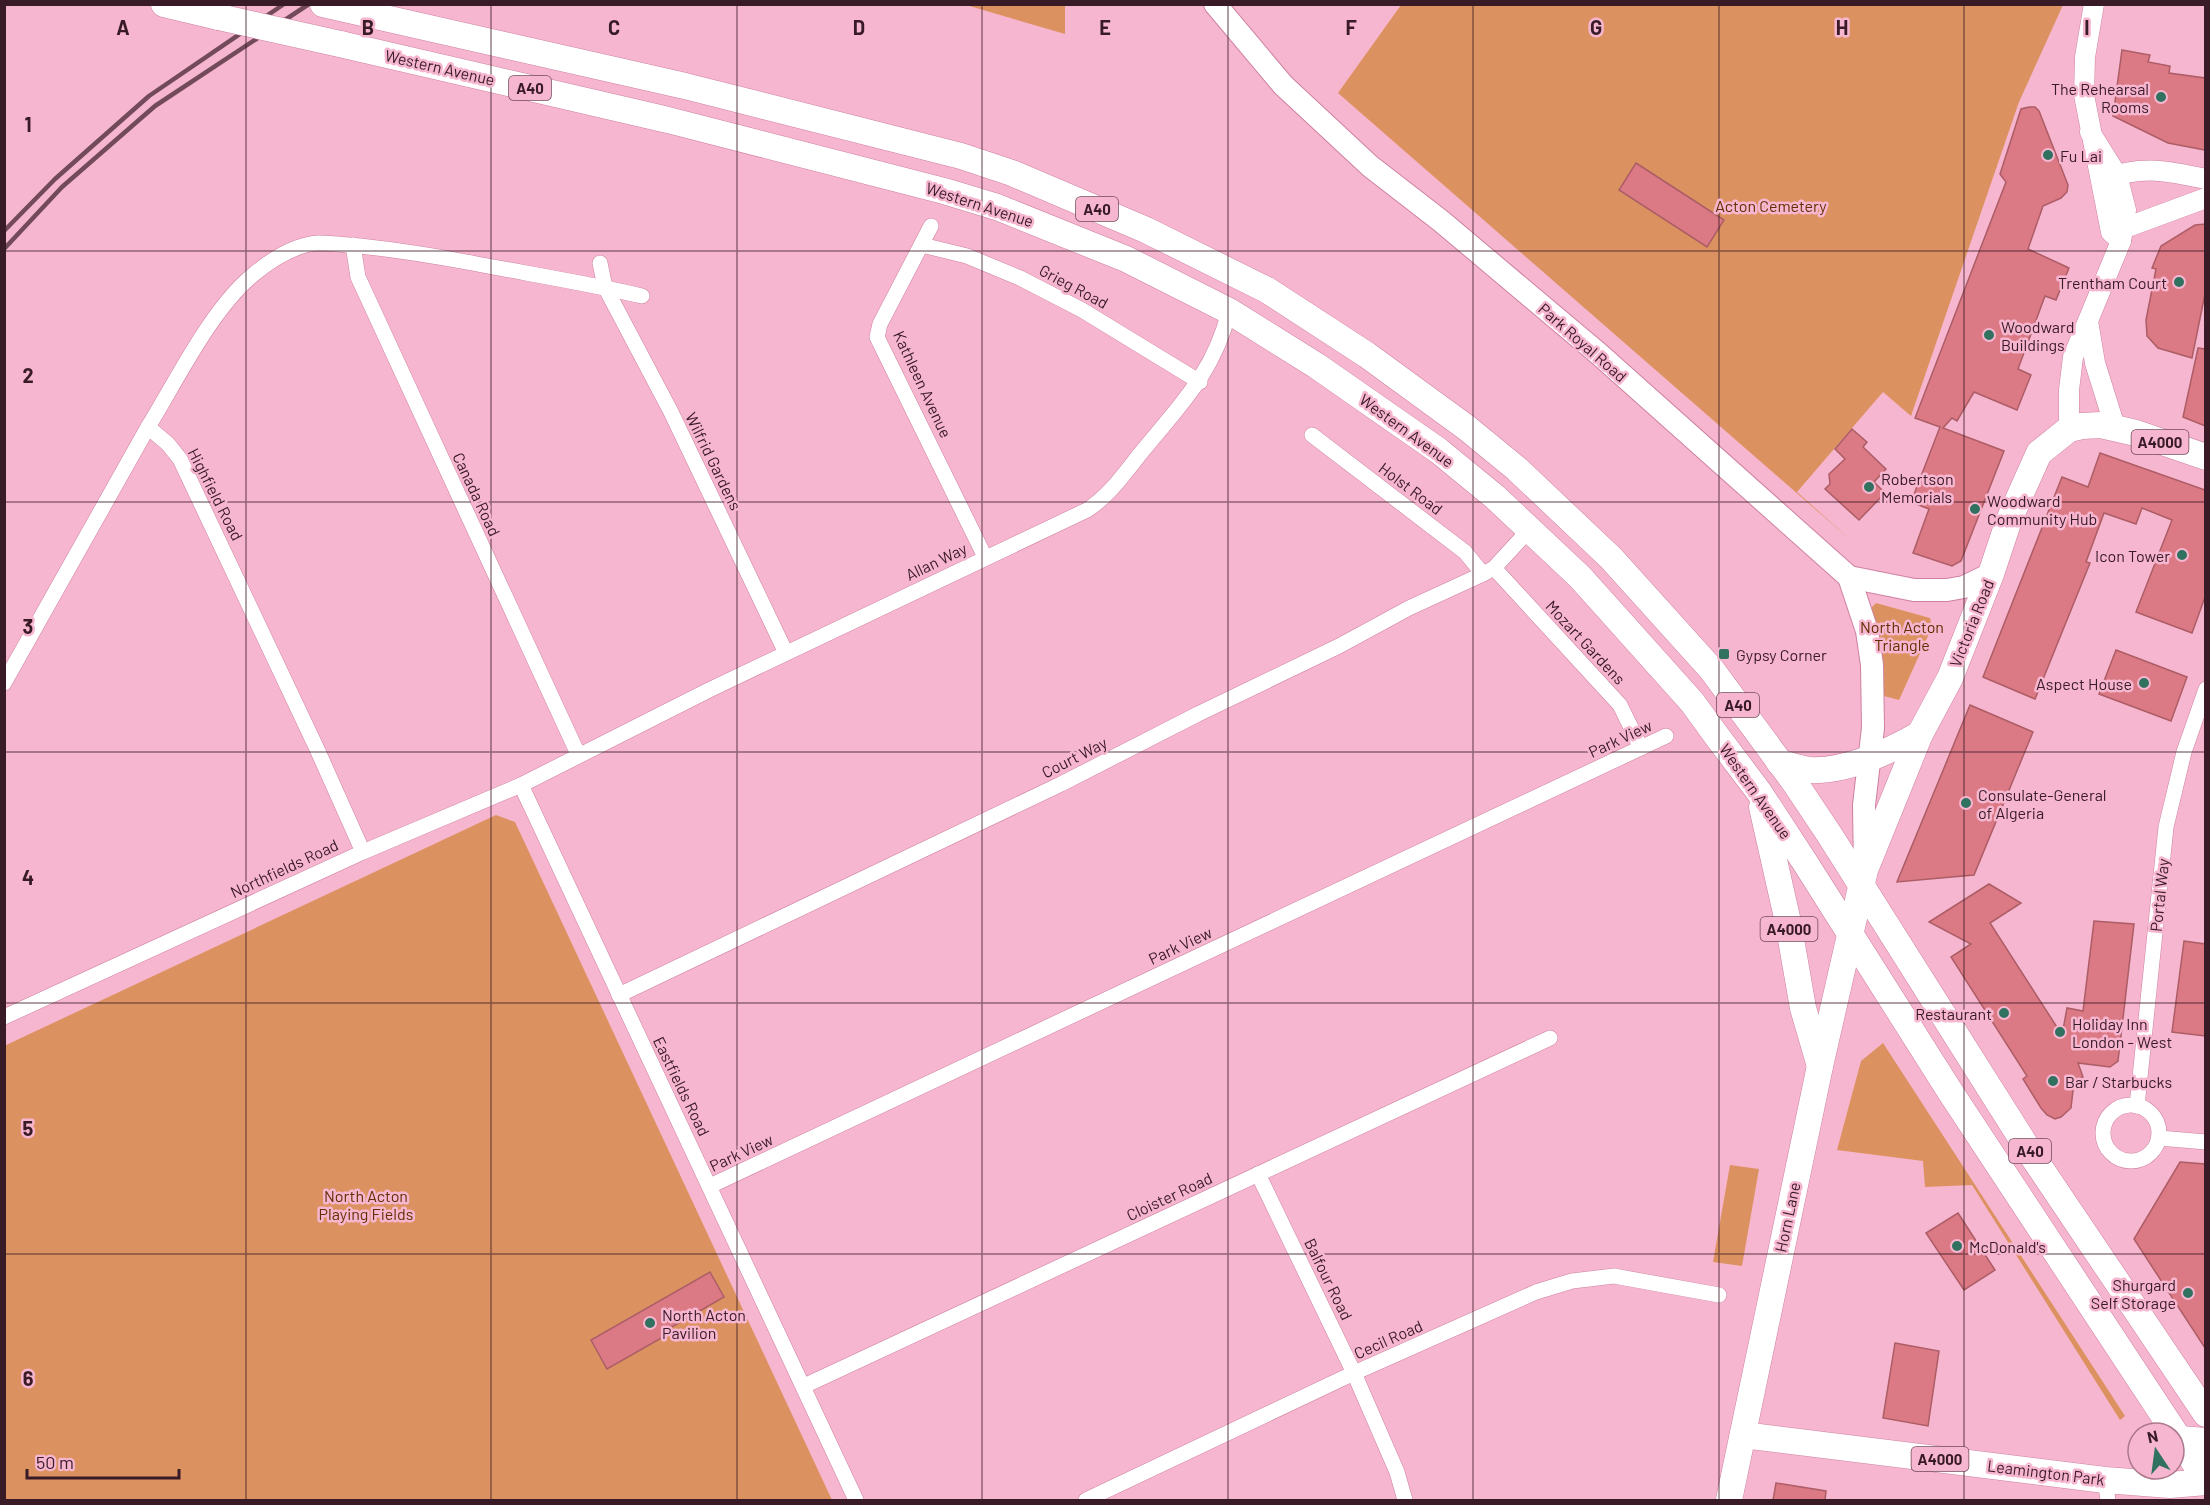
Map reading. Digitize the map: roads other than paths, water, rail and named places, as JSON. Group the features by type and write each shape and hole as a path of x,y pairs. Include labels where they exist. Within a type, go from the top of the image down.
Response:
{"main road":[{"name":"Western Avenue","path":"164,4 678,123 944,191 986,204 1126,259 1229,311 1317,366 1438,451 1495,497 1580,577 1692,702 1759,792 1951,1093 2168,1421"},
{"name":"A40","path":"322,4 685,86 961,156 1012,173 1146,230 1267,290 1417,390 1517,470 1611,558 1712,670 1863,876 2035,1160 2205,1414"},
{"name":"Park Royal Road","path":"1215,4 1283,84 1370,166 1441,221 1590,347 1849,577"},
{"name":"A4000","path":"2069,429 2082,426 2115,427 2205,457"},
{"name":"Victoria Road","path":"1850,934 1863,876 1920,734 1950,678 2009,520 2039,453 2069,429"},
{"path":"1863,876 1863,815 1873,728 1872,665 1867,631 1849,577 1914,590 1947,590 1964,587 1990,574"},
{"path":"1779,762 1807,770 1835,769 1868,758 1920,734"},
{"name":"A4000","path":"1759,792 1788,922 1803,1008 1820,1066"},
{"name":"Horn Lane","path":"1729,1500 1850,934"},
{"name":"Leamington Park","path":"1743,1435 2106,1490 2136,1482 2170,1485 2205,1481"},
{"path":"2186,1439 2205,1441"},
{"name":"Western Avenue","path":"2186,1449 2205,1481"},
{"name":"A4000","path":"2136,1482 2163,1500"}],"street":[{"path":"2069,429 2069,390 2073,357 2121,235 2126,210 2090,132 2084,95 2085,57 2094,4"},
{"path":"2109,177 2134,171 2164,170 2205,179"},
{"path":"2109,177 2105,200 2111,232 2121,235 2205,198"},
{"name":"Kathleen Avenue","path":"931,226 880,324 878,337 985,557"},
{"path":"4,683 148,427 212,323 236,290 274,260 293,250 317,243 353,245 448,259 605,287 642,296"},
{"name":"Canada Road","path":"353,245 358,277 578,754"},
{"name":"Grieg Road","path":"922,245 967,256 1020,278 1093,315 1200,382"},
{"name":"Wilfrid Gardens","path":"600,263 605,287 671,412 786,653"},
{"name":"Allan Way","path":"578,754 1087,510 1099,502 1200,382 1215,353 1229,311"},
{"path":"2088,318 2095,363 2115,427"},
{"name":"Highfield Road","path":"148,427 168,444 180,459 363,852"},
{"name":"Holst Road","path":"1312,435 1488,571"},
{"name":"Court Way","path":"619,995 1061,784 1339,646 1409,608 1488,571 1529,530"},
{"name":"Mozart Gardens","path":"1488,571 1620,705 1641,748"},
{"name":"Portal Way","path":"2137,1106 2166,827 2181,762 2205,689"},
{"name":"Park View","path":"710,1186 1666,736"},
{"name":"Northfields Road","path":"4,1017 363,852 521,785 578,754"},
{"name":"Eastfields Road","path":"521,785 856,1500"},
{"name":"Cloister Road","path":"804,1386 1550,1038"},
{"path":"2137,1106 2145,1108 2156,1121 2159,1138 2150,1153 2134,1161 2117,1157 2110,1151 2103,1134 2107,1118 2120,1107 2137,1106"},
{"path":"2159,1138 2205,1142"},
{"name":"Balfour Road","path":"1258,1174 1354,1374 1397,1472 1405,1500"},
{"name":"Cecil Road","path":"1086,1500 1354,1374 1536,1292 1572,1281 1614,1276 1719,1295"}],"railway":[{"path":"4,231 55,179 149,96 284,4"},
{"path":"4,249 62,187 155,106 309,4"}],"place":[{"name":"The Rehearsal Rooms","path":"2161,97"},
{"name":"Fu Lai","path":"2048,155"},
{"name":"Trentham Court","path":"2179,282"},
{"name":"Woodward Buildings","path":"1989,335"},
{"name":"Robertson Memorials","path":"1869,487"},
{"name":"Woodward Community Hub","path":"1975,509"},
{"name":"Icon Tower","path":"2182,555"},
{"name":"Gypsy Corner","path":"1724,654"},
{"name":"Aspect House","path":"2144,683"},
{"name":"Consulate-General of Algeria","path":"1966,803"},
{"name":"Restaurant","path":"2004,1013"},
{"name":"Holiday Inn London - West","path":"2060,1032"},
{"name":"Bar / Starbucks","path":"2053,1081"},
{"name":"McDonald's","path":"1957,1246"},
{"name":"Shurgard Self Storage","path":"2188,1293"},
{"name":"North Acton Pavilion","path":"650,1323"}],"park label":[{"name":"Acton Cemetery","path":"1771,205"},
{"name":"North Acton Triangle","path":"1902,635"},
{"name":"North Acton Playing Fields","path":"366,1204"}]}
